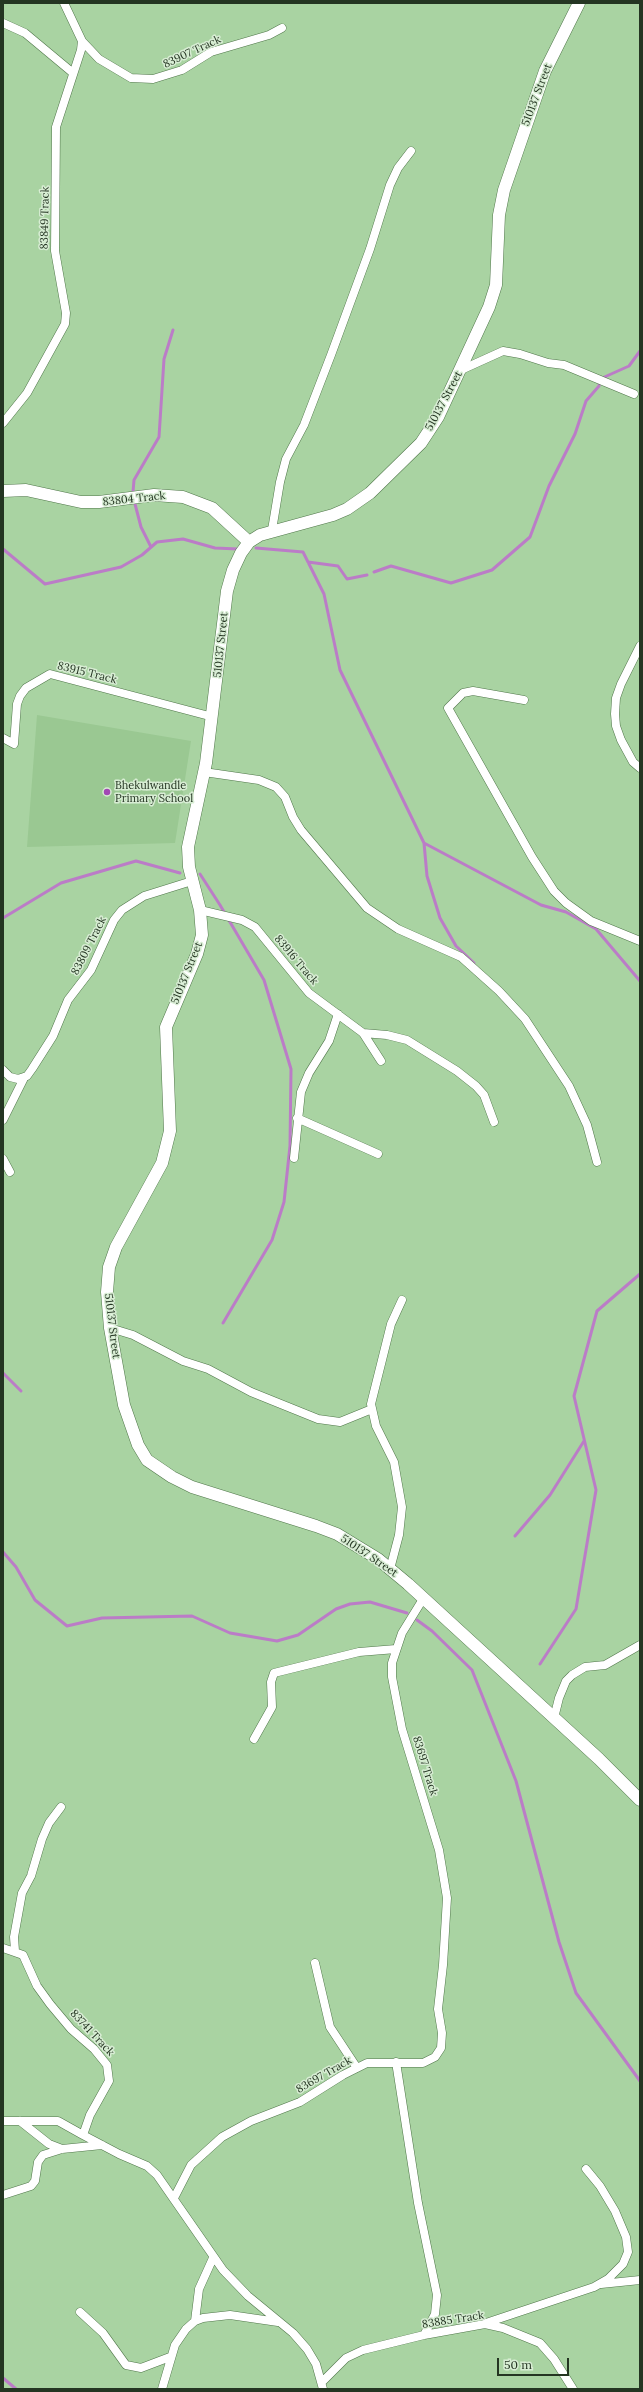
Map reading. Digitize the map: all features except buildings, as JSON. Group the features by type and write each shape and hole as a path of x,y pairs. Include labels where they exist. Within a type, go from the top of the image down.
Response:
{"street":[{"path":"64,3 82,41"},
{"name":"510137 Street","path":"579,3 545,71 504,190 499,215 496,285 489,307 438,417 421,442 370,493 347,509 333,515 272,530 250,542 241,553 233,570 227,591 213,716 204,772 188,847 188,862 200,910 202,928 200,943 166,1027 170,1132 162,1163 116,1247 109,1267 107,1280 110,1328 128,1420 138,1445 151,1463 172,1477 192,1487 306,1522 337,1534 390,1569 554,1718 640,1800"},
{"path":"3,23 25,34 73,74"},
{"name":"83907 Track","path":"82,41 99,59 131,78 153,79 168,76 211,52 269,35 282,28"},
{"name":"83849 Track","path":"3,423 27,393 65,324 66,313 56,268 55,251 56,127 81,50 82,41"},
{"path":"272,530 280,482 286,459 304,425 331,355 370,249 390,185 398,168 412,152"},
{"path":"461,370 503,351 520,354 548,363 564,365 634,394"},
{"name":"83804 Track","path":"3,491 26,490 81,502 112,501 154,495 183,497 212,508 250,542"},
{"path":"640,646 621,684 616,698 615,714 616,726 621,740 633,762 640,768"},
{"name":"83915 Track","path":"3,738 14,744 17,704 20,696 26,688 50,674 213,716"},
{"path":"524,700 473,691 463,693 448,708 532,857 554,891 579,914 591,921 640,941"},
{"path":"204,772 259,780 276,787 285,797 293,817 302,830 367,908 398,929 461,957 499,991 525,1019 569,1086 587,1125 597,1162"},
{"name":"83809 Track","path":"3,1120 24,1078 46,1048 65,1005 91,970 118,913 133,901 192,881"},
{"name":"83916 Track","path":"200,910 242,920 255,926 299,983 315,998 364,1033 381,1061"},
{"path":"294,1158 297,1118 301,1092 309,1073 329,1041 338,1014"},
{"path":"364,1033 387,1034 407,1040 457,1071 476,1086 484,1096 494,1122"},
{"path":"3,1070 12,1078 24,1078"},
{"path":"297,1118 378,1154"},
{"path":"3,1160 10,1172"},
{"path":"390,1569 399,1535 402,1506 394,1462 376,1426 371,1404 383,1350 391,1324 402,1300"},
{"path":"110,1328 133,1335 183,1361 208,1369 251,1392 318,1419 340,1422 372,1409"},
{"name":"83697 Track","path":"174,2198 191,2165 222,2137 251,2121 300,2102 357,2068 375,2062 427,2062 439,2053 441,2048 438,2002 448,1908 439,1850 402,1729 394,1692 392,1663 396,1649 411,1616 424,1599"},
{"path":"554,1718 561,1693 572,1675 585,1667 605,1665 640,1645"},
{"path":"254,1739 272,1707 271,1682 274,1673 359,1652 396,1649"},
{"path":"3,1948 15,1951 14,1937 22,1892 31,1876 49,1823 61,1807"},
{"name":"83741 Track","path":"15,1951 26,1960 37,1986 50,2004 71,2029 94,2049 107,2065 109,2081 90,2116 83,2135"},
{"path":"315,1963 330,2027 357,2068"},
{"path":"396,2062 418,2203 437,2295 435,2314 424,2335"},
{"path":"3,2121 58,2121 102,2145 150,2168 174,2198 213,2258 232,2280 293,2333 307,2349 323,2385"},
{"path":"20,2121 48,2144 62,2149"},
{"path":"3,2195 31,2186 35,2181 40,2158 49,2152 62,2149 102,2145"},
{"path":"586,2169 600,2186 615,2211 628,2243 628,2252 623,2264 601,2284"},
{"path":"195,2321 199,2289 213,2258"},
{"path":"485,2324 601,2284 640,2280"},
{"path":"80,2312 103,2333 120,2359 131,2368 141,2368 170,2356"},
{"path":"162,2389 170,2356 182,2334 195,2321 203,2318 230,2315 279,2322"},
{"name":"83885 Track","path":"323,2385 346,2358 363,2350 424,2335 485,2324 503,2328 540,2343 554,2359 573,2389"}],"shaded area":[{"name":"Bhekulwandle Primary School","path":"37,715 191,741 175,843 27,847"}],"waterway":[{"path":"133,492 134,480 159,437 164,359 173,330"},
{"path":"374,572 391,566 451,583 492,570 530,537 549,486 575,434 586,401 599,386 600,379 629,366 640,351"},
{"path":"135,504 141,527 151,547"},
{"path":"3,549 45,584 121,567 142,555 157,542 183,539 215,548 238,549"},
{"path":"256,548 303,552 324,594 340,670 424,843 427,876 440,918 456,946 474,963"},
{"path":"308,562 338,566 347,579 367,575"},
{"path":"424,843 541,905 566,912 596,929 640,981"},
{"path":"3,918 61,883 136,861 180,873"},
{"path":"200,874 264,980 291,1069 290,1146 284,1202 272,1240 223,1323"},
{"path":"540,1664 576,1609 596,1490 574,1396 597,1311 640,1274"},
{"path":"3,1373 21,1391"},
{"path":"515,1536 550,1495 584,1441"},
{"path":"3,1552 16,1567 35,1600 67,1626 102,1618 192,1616 230,1633 277,1641 298,1635 336,1609 350,1604 370,1602 407,1613"},
{"path":"417,1620 432,1631 472,1670 516,1781 559,1942 576,1993 640,2081"},
{"path":"3,2378 16,2389"}],"place":[{"name":"Bhekulwandle Primary School","path":"107,792"}]}
